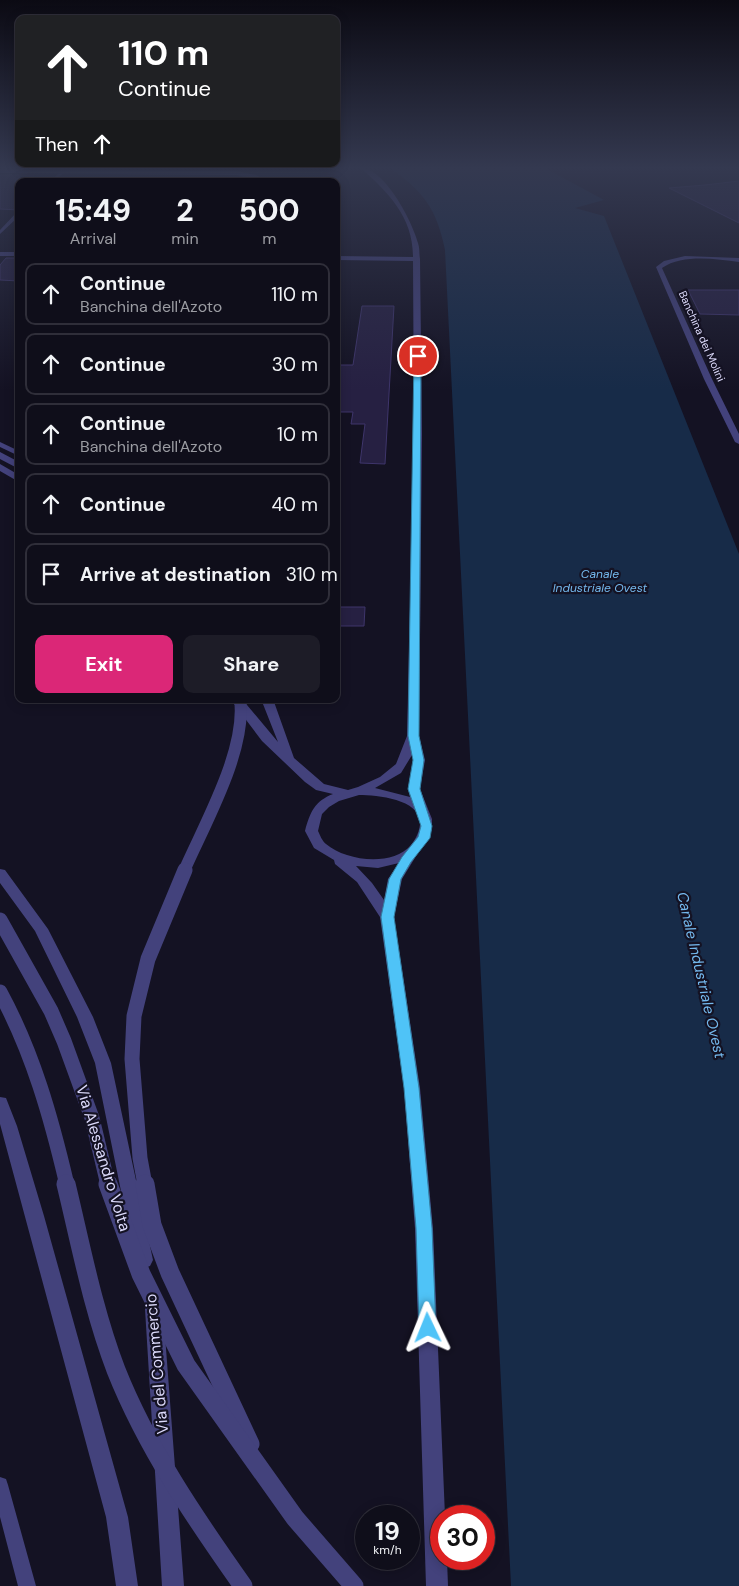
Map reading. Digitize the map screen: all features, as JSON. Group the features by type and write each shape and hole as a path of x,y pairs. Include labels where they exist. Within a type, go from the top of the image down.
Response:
{"street":[{"path":"415,242 417,259 418,434 413,736 419,760 414,789 426,826 424,838 395,879 387,917 412,1088 424,1228 437,1586"},
{"path":"0,254 15,254"},
{"path":"340,258 417,259"},
{"name":"Banchina dei Molini","path":"739,260 688,258 670,261 660,266 708,379 739,442"},
{"path":"0,444 15,452"},
{"path":"0,455 15,464"},
{"path":"0,467 15,476"},
{"path":"239,703 266,738 320,787 353,792 385,792 401,797 414,805 423,815"},
{"path":"241,703 242,713 234,758 163,919 148,959 134,1016 132,1059 140,1158 152,1225 174,1281 264,1474"},
{"path":"269,703 291,762"},
{"path":"387,917 375,895 364,881 352,869 317,844 312,832 312,820 319,808 332,799 390,777 405,762 413,736"},
{"path":"329,854 346,861 364,864 393,860 415,849"},
{"name":"Via del Commercio","path":"0,873 41,929 85,1017 103,1063 155,1313 173,1586"},
{"name":"Via Alessandro Volta","path":"0,920 52,1011 92,1118 108,1184 141,1274 164,1324 186,1365 295,1518 354,1586"},
{"path":"0,992 28,1048 46,1104 91,1289 106,1341 126,1390 151,1440 201,1528 243,1586"},
{"path":"0,1104 35,1216 117,1517 127,1586"}],"lane":[{"path":"0,1484 27,1586"}],"water":[{"name":"Canale Industriale Ovest","path":"443,242 614,242 739,554 739,1586 511,1586"}],"building":[{"path":"6,258 15,258 15,281 0,280 0,265"},
{"path":"688,290 739,290 739,315 700,314"},
{"path":"362,306 394,306 385,464 360,463 365,424 351,424 353,412 340,412 340,365 353,365"},
{"path":"340,607 365,607 364,626 340,626"}],"route":[{"path":"418,356 413,736 419,760 414,789 426,826 424,838 406,860 395,879 387,917 412,1088 424,1228 428,1328"}]}
